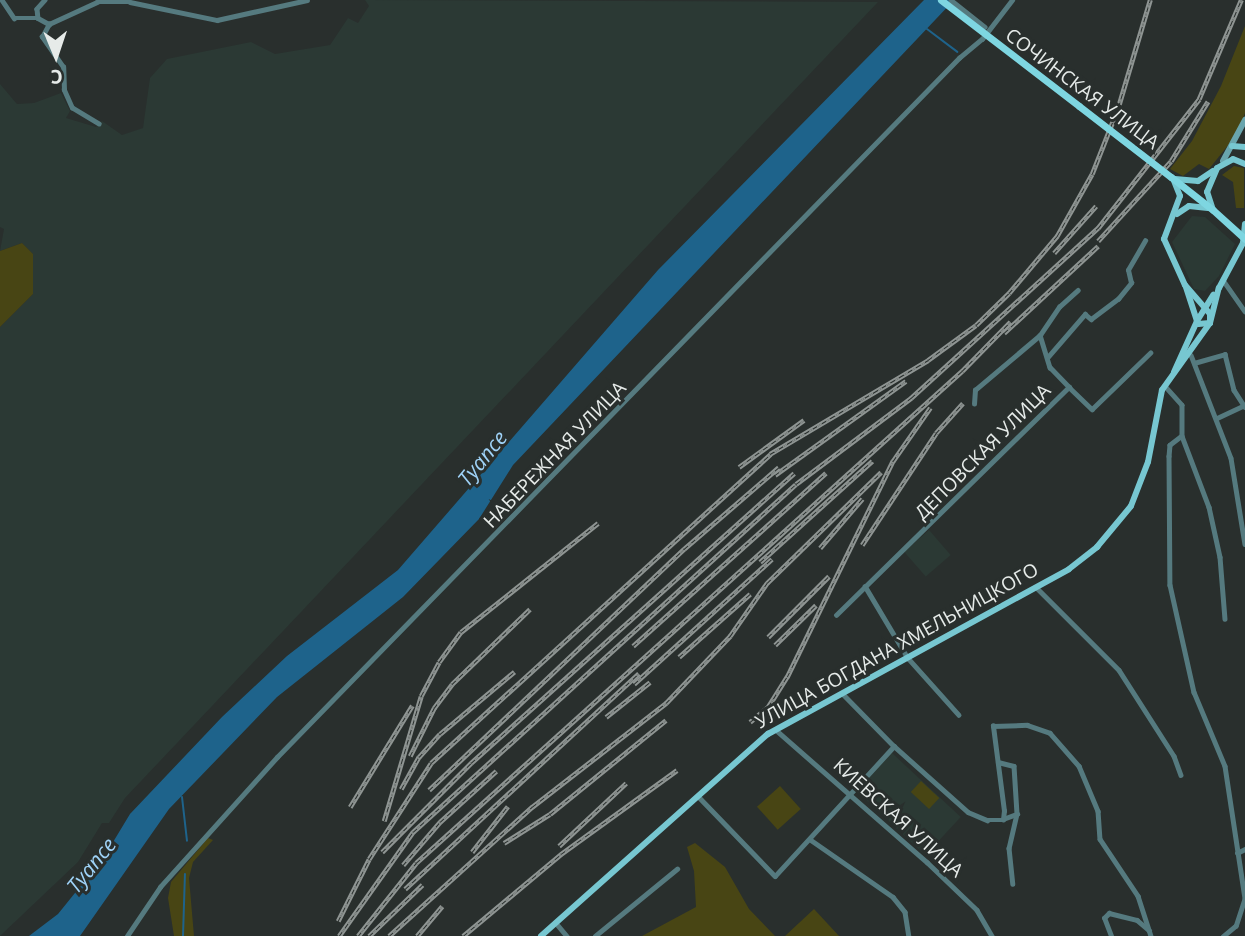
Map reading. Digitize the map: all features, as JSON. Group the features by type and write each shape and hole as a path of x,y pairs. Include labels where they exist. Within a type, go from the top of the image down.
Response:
{"highway":[{"name":"СОЧИНСКАЯ УЛИЦА","path":"941,0 1213,210 1245,239"}],"main road":[{"path":"1171,177 1198,181 1217,167 1232,146 1245,120"},
{"path":"1232,146 1245,147"},
{"path":"1223,161 1238,159 1245,164"},
{"path":"1168,223 1189,206 1213,210 1207,192 1217,167"},
{"path":"1171,177 1180,196 1164,239 1197,321 1204,326 1210,323"},
{"path":"1173,373 1191,355 1210,323 1219,288 1243,243 1245,224"},
{"path":"1183,282 1199,296 1213,295"},
{"path":"1183,282 1205,308 1210,323"},
{"path":"1173,373 1197,321 1219,288"},
{"name":"УЛИЦА БОГДАНА ХМЕЛЬНИЦКОГО","path":"541,936 775,730 1036,587 1088,555 1132,506 1148,461 1165,386 1173,373"}],"street":[{"path":"2,0 14,18 38,18 49,24"},
{"path":"38,18 37,9 45,0"},
{"path":"99,124 72,108 64,90 63,67 41,37 49,24 97,2 130,1 217,20 307,0"},
{"path":"950,0 985,32"},
{"name":"НАБЕРЕЖНАЯ УЛИЦА","path":"127,936 160,887 277,757 985,32 1012,0"},
{"path":"1047,358 1085,314 1091,319 1118,299 1132,283 1128,270 1145,241"},
{"path":"1223,280 1245,311"},
{"path":"974,404 975,390 1040,334 1059,307 1078,290"},
{"path":"1040,334 1047,358 1069,387"},
{"name":"ДЕПОВСКАЯ УЛИЦА","path":"836,615 1069,387 1092,409 1150,353"},
{"path":"1194,363 1225,354 1244,406 1217,418"},
{"path":"1191,355 1231,458 1245,544"},
{"path":"1165,386 1182,405 1182,436 1207,500 1220,557 1225,619"},
{"path":"1182,436 1170,445 1169,456 1170,585 1194,692 1226,766 1243,912 1224,936"},
{"path":"865,586 908,658 959,715"},
{"path":"1036,587 1119,670 1174,755 1181,775"},
{"path":"843,694 894,746 968,812 987,820 1003,820 1017,814"},
{"path":"1003,820 993,726 1027,725 1051,733 1080,766 1098,811 1100,839 1138,896 1150,933"},
{"name":"КИЕВСКАЯ УЛИЦА","path":"775,730 852,793 977,910 992,936"},
{"path":"698,796 775,876 811,840 894,746"},
{"path":"998,762 1014,766 1018,779 1017,814 1009,848 1013,884"},
{"path":"811,840 893,897 905,912 909,936"},
{"path":"1237,853 1245,849"},
{"path":"595,936 677,869"},
{"path":"1111,936 1104,918 1108,913 1137,920 1150,933"},
{"path":"556,923 567,936"}],"shaded area":[{"path":"365,0 878,2 125,798 109,823 102,823 78,862 0,936 0,327 33,294 33,254 22,243 0,251 4,229 0,227 0,84 17,104 34,103 61,93 70,111 66,118 96,127 102,121 122,135 143,128 150,78 167,59 251,42 275,54 330,45 348,18 358,23 369,6"},
{"path":"1245,26 1245,113 1238,133 1209,169 1199,164 1183,176 1170,169 1192,141 1221,86"},
{"path":"1234,166 1244,168 1244,208 1236,208 1233,182 1222,175"},
{"path":"1192,216 1205,217 1235,244 1219,276 1205,291 1194,289 1172,242"},
{"path":"22,243 33,254 33,294 0,327 0,251"},
{"path":"929,530 951,555 926,577 904,552"},
{"path":"892,753 961,817 925,855 857,791"},
{"path":"921,781 939,798 929,809 911,792"},
{"path":"780,786 801,809 778,830 757,807"},
{"path":"208,838 213,840 193,862 189,878 194,936 174,936 168,898 171,882"},
{"path":"695,843 725,867 749,909 775,936 642,936 696,907 694,871 687,847"},
{"path":"814,909 839,936 785,936"}],"water":[{"path":"924,0 954,0 513,465 479,519 403,597 277,697 169,809 80,936 29,936 58,914 104,857 130,814 222,717 287,656 398,570 658,270"}],"waterway":[{"path":"927,29 957,52"},
{"path":"182,797 187,841"},
{"path":"183,936 185,874"}],"railway":[{"path":"338,921 369,859 431,763 770,454 928,360 976,325 1009,293 1057,236 1092,174 1118,108 1150,0"},
{"path":"339,936 413,832 796,484 911,398 1098,228 1199,99 1241,0"},
{"path":"1098,241 1171,161 1208,101"},
{"path":"1054,253 1096,206"},
{"path":"1004,333 1098,246"},
{"path":"358,936 416,863 962,371 1010,322"},
{"path":"775,475 906,381"},
{"path":"862,545 936,433 963,403"},
{"path":"750,722 768,707 787,677 893,461 930,408"},
{"path":"739,467 804,420"},
{"path":"760,562 872,461"},
{"path":"429,790 684,549 779,467"},
{"path":"389,936 532,807 666,703 730,636 767,583 881,472"},
{"path":"382,852 471,763 794,473"},
{"path":"633,646 826,473"},
{"path":"820,548 862,499"},
{"path":"384,821 421,696 439,662 461,632 598,523"},
{"path":"634,684 772,559"},
{"path":"768,637 829,576"},
{"path":"679,657 750,594"},
{"path":"775,645 816,605"},
{"path":"410,756 434,708 452,684 530,609"},
{"path":"401,789 419,757 440,734 514,672"},
{"path":"405,889 639,673"},
{"path":"606,717 650,682"},
{"path":"350,807 412,706"},
{"path":"504,843 550,814 666,720"},
{"path":"463,936 561,854 677,770"},
{"path":"403,865 440,822 496,771"},
{"path":"559,846 626,783"},
{"path":"472,852 508,806"},
{"path":"369,936 422,885"},
{"path":"417,936 442,906"}],"water label":[{"name":"Туапсе","path":"482,458"},
{"name":"Туапсе","path":"91,865"}]}
